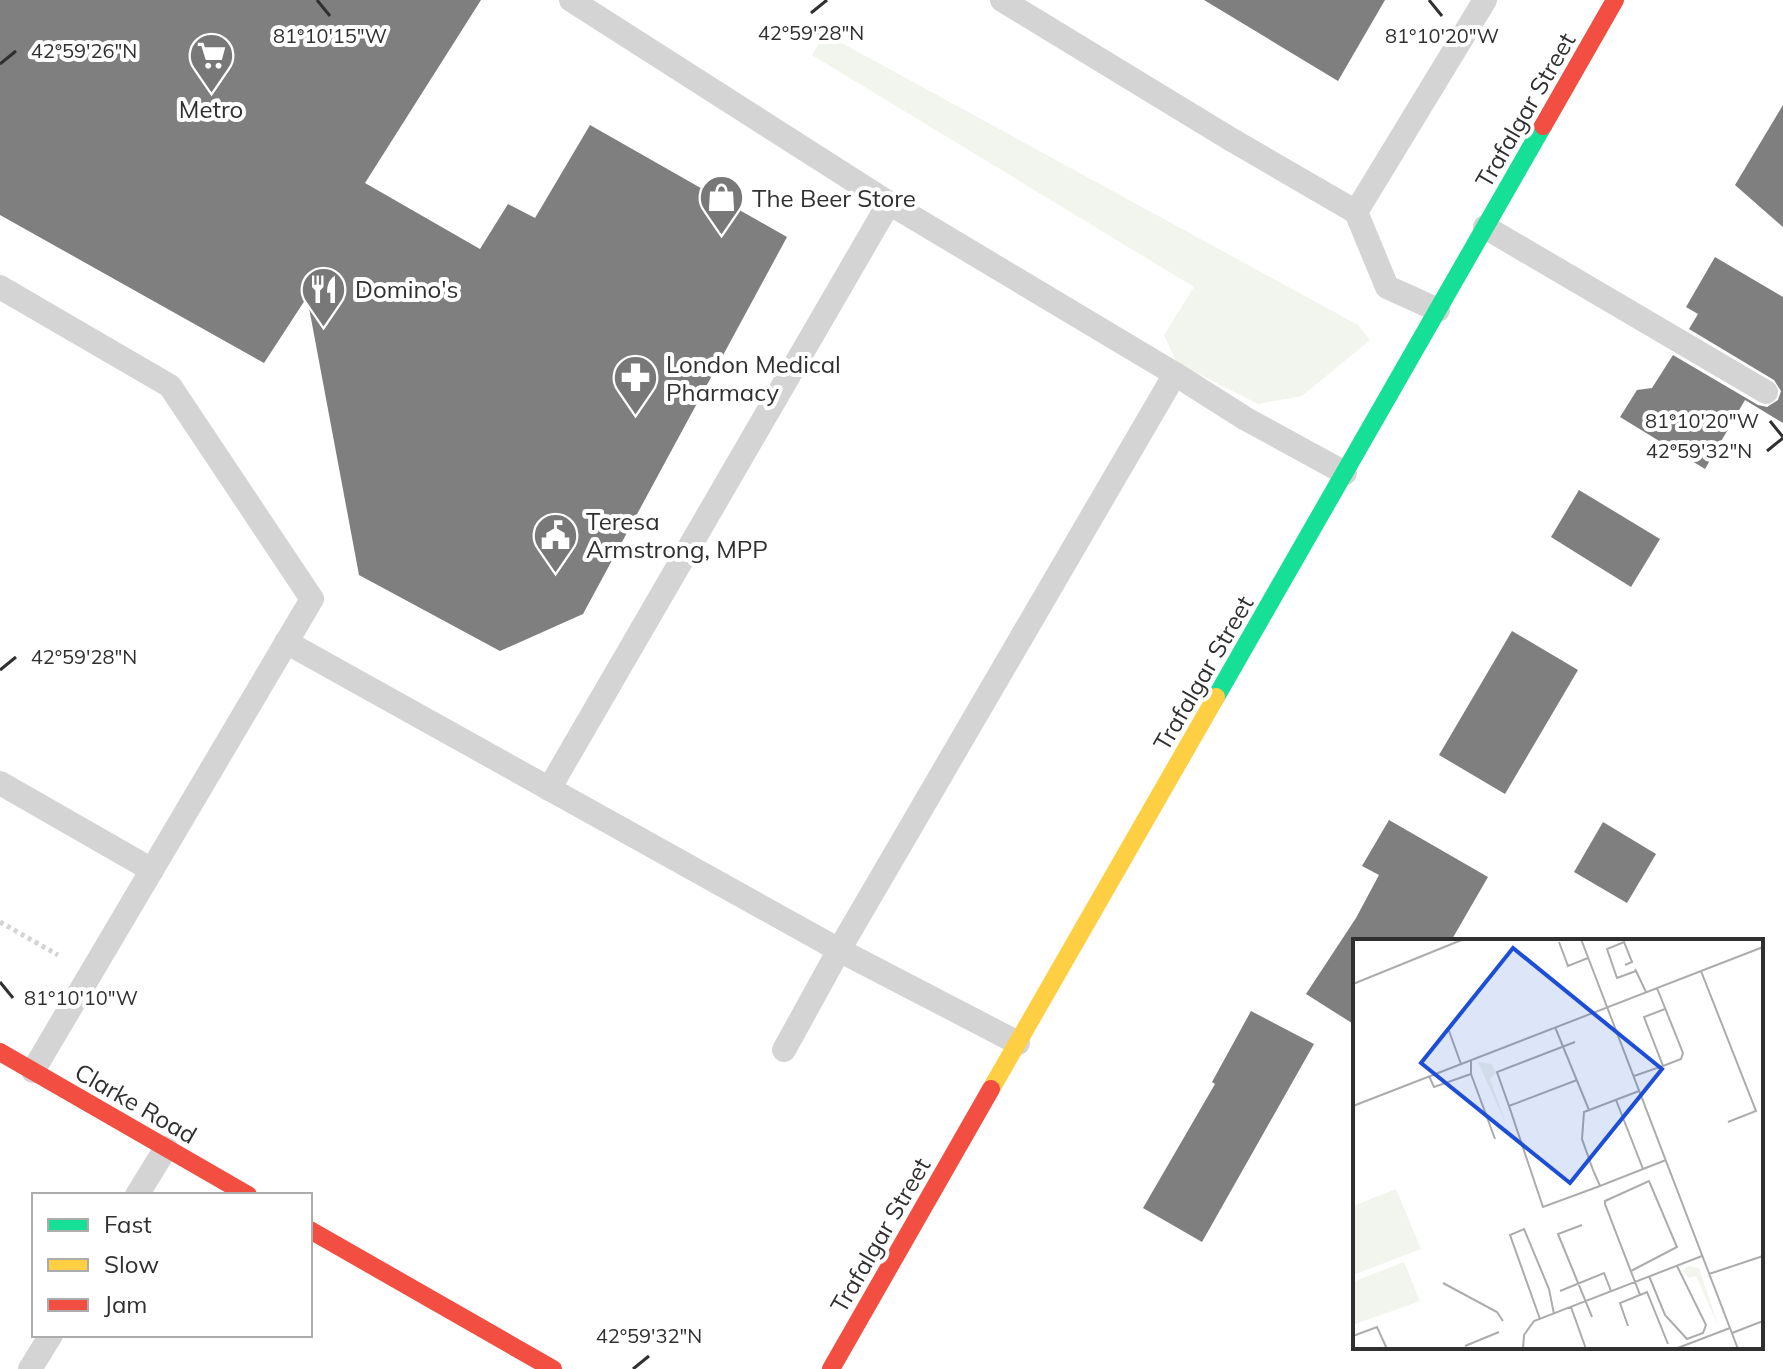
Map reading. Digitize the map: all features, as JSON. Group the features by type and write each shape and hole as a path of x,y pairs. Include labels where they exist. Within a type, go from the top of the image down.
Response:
{"main road":[{"name":"Trafalgar Street","path":"831,1369 1615,0"},
{"name":"Clarke Road","path":"0,1052 245,1193"},
{"path":"312,1231 553,1369"}],"lane":[{"path":"571,0 889,203 1246,419 1345,473"},
{"path":"1002,0 1356,212 1387,287 1438,310"},
{"path":"1356,212 1485,0"},
{"path":"549,789 889,203"},
{"path":"1485,227 1766,392"},
{"path":"0,287 170,386 312,599 33,1071"},
{"path":"784,1050 839,950 1175,374"},
{"path":"286,642 839,950 1018,1043"},
{"path":"0,783 152,870"},
{"path":"138,1193 166,1148"},
{"path":"30,1369 50,1337"}],"path":[{"path":"0,922 62,957"}],"shaded area":[{"path":"825,34 1358,325 1370,340 1302,396 1258,404 1177,363 1164,335 1194,287 812,55"}],"building":[{"path":"0,0 481,0 365,183 480,249 508,204 535,218 590,125 787,237 583,614 500,651 359,575 307,297 264,363 0,215"},
{"path":"1204,0 1385,0 1338,81"},
{"path":"1783,105 1783,227 1735,185"},
{"path":"1715,257 1783,297 1783,423 1745,400 1705,469 1620,417 1637,390 1652,388 1673,355 1758,405 1767,407 1778,400 1781,391 1774,380 1689,329 1698,314 1686,307"},
{"path":"1579,490 1660,539 1631,587 1551,537"},
{"path":"1512,631 1578,670 1505,794 1439,755"},
{"path":"1389,820 1488,877 1452,939 1353,939 1353,1024 1306,994 1356,918 1379,875 1362,866"},
{"path":"1603,822 1656,854 1627,903 1574,872"},
{"path":"1251,1011 1314,1044 1202,1242 1143,1208 1215,1084 1212,1082"}],"traffic: fast":[{"path":"1216,697 1543,126"}],"traffic: slow":[{"path":"991,1089 1216,697"}],"traffic: jam":[{"path":"1543,126 1615,0"},
{"path":"0,1052 245,1193"},
{"path":"831,1369 991,1089"},
{"path":"312,1231 553,1369"}],"place":[{"name":"Metro","path":"211,94"},
{"name":"The Beer Store","path":"721,237"},
{"name":"Domino's","path":"324,328"},
{"name":"London Medical Pharmacy","path":"635,417"},
{"name":"Teresa Armstrong, MPP","path":"555,574"}]}
